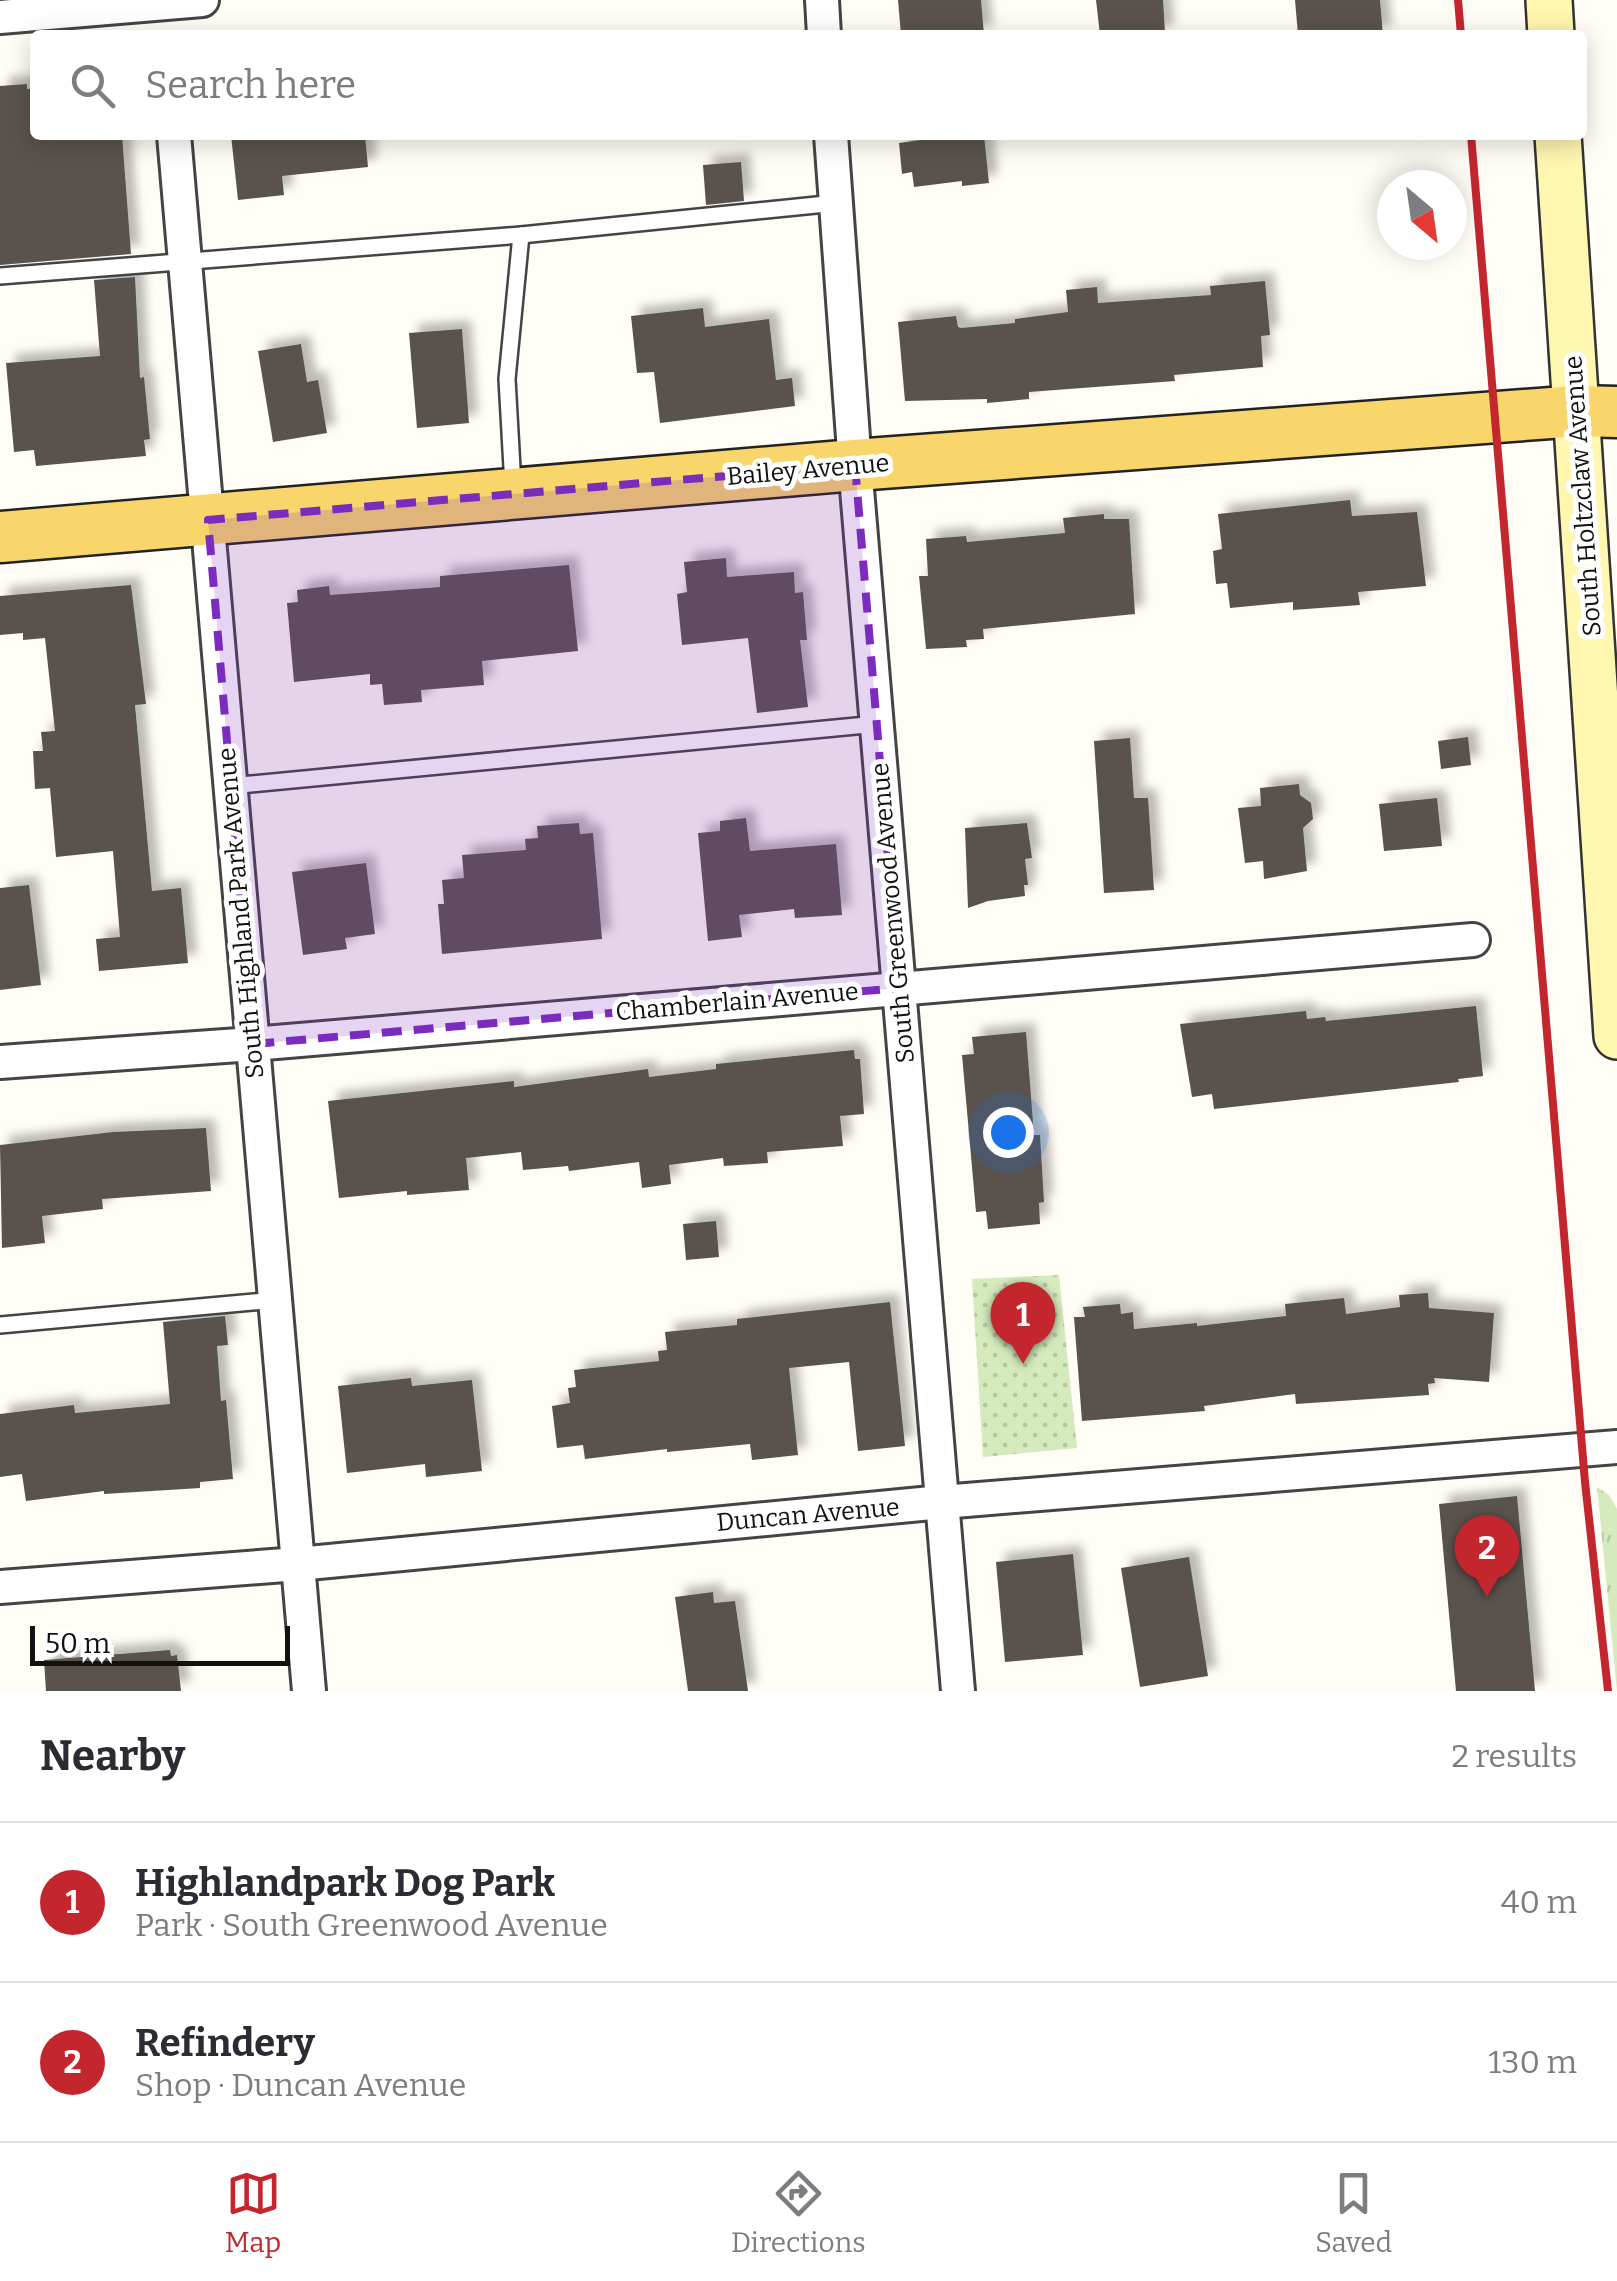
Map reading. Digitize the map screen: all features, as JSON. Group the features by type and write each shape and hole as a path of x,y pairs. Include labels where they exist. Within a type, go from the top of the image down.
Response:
{"main road":[{"path":"1549,0 1551,30"},
{"name":"South Holtzclaw Avenue","path":"1559,140 1597,411 1617,1036"},
{"name":"Bailey Avenue","path":"0,537 855,465 1597,411"}],"street":[{"path":"0,17 164,13 202,0"},
{"path":"822,0 824,30"},
{"name":"South Highland Park Avenue","path":"174,140 309,1691"},
{"name":"South Greenwood Avenue","path":"832,140 855,465 958,1691"},
{"name":"Chamberlain Avenue","path":"0,1062 1473,940"},
{"name":"Duncan Avenue","path":"0,1587 298,1564 942,1502 1617,1447"}],"lane":[{"path":"0,276 836,204"},
{"path":"514,495 508,379 522,234"},
{"path":"230,786 877,724"},
{"path":"0,1325 275,1300"}],"highlighted area":[{"path":"855,465 899,988 253,1044 208,520"}],"green space":[{"path":"1059,1275 1077,1448 983,1457 972,1279"},
{"path":"1597,1487 1609,1495 1617,1509 1617,1691"}],"building":[{"path":"898,0 981,0 984,30 901,30"},
{"path":"1096,0 1163,0 1165,30 1099,30"},
{"path":"1295,0 1380,0 1383,30 1298,30"},
{"path":"27,84 30,89 30,140 122,140 131,254 0,265 0,86"},
{"path":"232,140 365,140 368,167 282,176 284,195 238,200"},
{"path":"985,140 989,183 962,186 962,181 914,187 912,172 902,174 899,143"},
{"path":"741,162 744,201 706,205 703,165"},
{"path":"135,277 140,378 144,377 150,439 144,440 146,456 36,466 34,450 14,452 6,363 100,356 94,280"},
{"path":"1265,281 1270,335 1261,336 1263,367 1174,375 1175,381 1029,392 1029,399 987,403 987,399 905,401 898,322 956,316 961,328 1015,323 1015,319 1068,312 1066,290 1097,287 1098,303 1211,295 1210,286"},
{"path":"703,308 705,327 769,319 776,380 792,378 795,406 660,423 654,372 637,373 631,316"},
{"path":"462,329 469,423 417,428 409,333"},
{"path":"301,344 307,382 318,380 327,433 273,442 258,351"},
{"path":"1350,500 1352,516 1417,512 1426,586 1358,592 1360,605 1293,610 1293,602 1230,608 1227,583 1216,584 1213,551 1222,549 1218,514"},
{"path":"1104,514 1104,519 1129,519 1135,614 983,629 984,639 966,640 967,647 926,649 919,576 928,576 926,539 966,536 967,542 1065,533 1063,518"},
{"path":"726,558 727,577 794,572 795,593 803,592 807,640 800,640 808,707 757,713 748,638 682,645 677,594 687,592 684,562"},
{"path":"569,565 578,651 482,661 484,685 421,690 422,702 384,705 382,684 370,685 370,674 294,682 287,603 298,602 297,590 329,586 330,595 440,587 440,576"},
{"path":"131,585 146,704 135,705 152,891 181,888 188,963 99,971 96,939 120,937 113,851 56,857 50,788 35,789 33,751 43,751 41,732 55,731 45,638 23,640 23,633 0,635 0,596"},
{"path":"1468,737 1471,765 1441,769 1438,741"},
{"path":"1130,738 1134,798 1148,798 1154,890 1104,893 1094,741"},
{"path":"1299,784 1300,795 1311,803 1313,819 1303,828 1307,871 1264,879 1263,861 1245,863 1238,808 1261,806 1260,788"},
{"path":"1437,798 1442,846 1384,851 1379,804"},
{"path":"746,818 750,851 836,844 842,915 795,918 794,909 739,915 742,937 708,941 698,833 720,831 720,821"},
{"path":"579,823 580,834 593,833 602,939 442,954 438,904 444,904 442,880 464,878 462,855 526,850 525,839 538,838 537,826"},
{"path":"1027,823 1032,858 1025,859 1025,896 968,908 965,828"},
{"path":"366,863 375,934 345,938 347,949 303,955 292,872"},
{"path":"29,885 41,985 0,990 0,888"},
{"path":"1476,1006 1483,1076 1458,1079 1459,1082 1214,1109 1212,1094 1192,1097 1180,1024 1306,1011 1307,1019 1325,1017 1326,1021"},
{"path":"1026,1032 1034,1135 1040,1135 1044,1202 1039,1203 1040,1224 988,1229 986,1211 976,1212 962,1055 974,1054 972,1037"},
{"path":"854,1050 855,1059 860,1059 864,1114 840,1116 843,1146 767,1152 768,1163 724,1166 723,1158 669,1165 671,1184 642,1188 639,1162 569,1171 568,1166 523,1170 521,1152 466,1158 469,1190 339,1198 328,1101 514,1081 514,1087 648,1069 649,1077 716,1069 716,1064"},
{"path":"206,1128 211,1191 102,1199 103,1209 42,1216 45,1243 2,1248 0,1145 113,1132"},
{"path":"716,1221 719,1257 686,1260 683,1224"},
{"path":"1428,1293 1429,1308 1494,1313 1489,1382 1434,1378 1435,1383 1428,1384 1429,1395 1296,1404 1295,1394 1204,1406 1205,1411 1082,1421 1074,1317 1085,1317 1083,1307 1120,1304 1121,1314 1133,1312 1134,1329 1286,1316 1285,1304 1344,1298 1346,1314 1400,1307 1399,1295"},
{"path":"890,1302 905,1446 858,1451 849,1362 789,1368 798,1455 752,1460 750,1444 585,1459 583,1445 557,1448 552,1406 570,1403 568,1388 576,1387 574,1370 659,1361 658,1351 667,1350 665,1332 737,1325 737,1319"},
{"path":"225,1316 228,1345 217,1346 233,1479 200,1482 200,1488 104,1491 26,1501 22,1474 0,1477 0,1414 74,1405 75,1413 170,1404 163,1322"},
{"path":"411,1378 412,1386 472,1380 482,1471 426,1477 425,1464 347,1473 338,1386"},
{"path":"1517,1496 1535,1691 1456,1691 1439,1504"},
{"path":"1073,1554 1083,1655 1005,1662 996,1562"},
{"path":"1189,1557 1208,1676 1140,1687 1121,1568"},
{"path":"713,1592 714,1603 735,1601 748,1691 688,1691 675,1597"},
{"path":"170,1650 171,1656 177,1655 181,1691 46,1691 44,1660"}],"railway":[{"path":"1458,0 1461,30"},
{"path":"1471,140 1585,1482 1608,1691"}],"place":[{"name":"Highlandpark Dog Park","path":"1023,1364"},
{"name":"Refindery","path":"1487,1597"}]}
